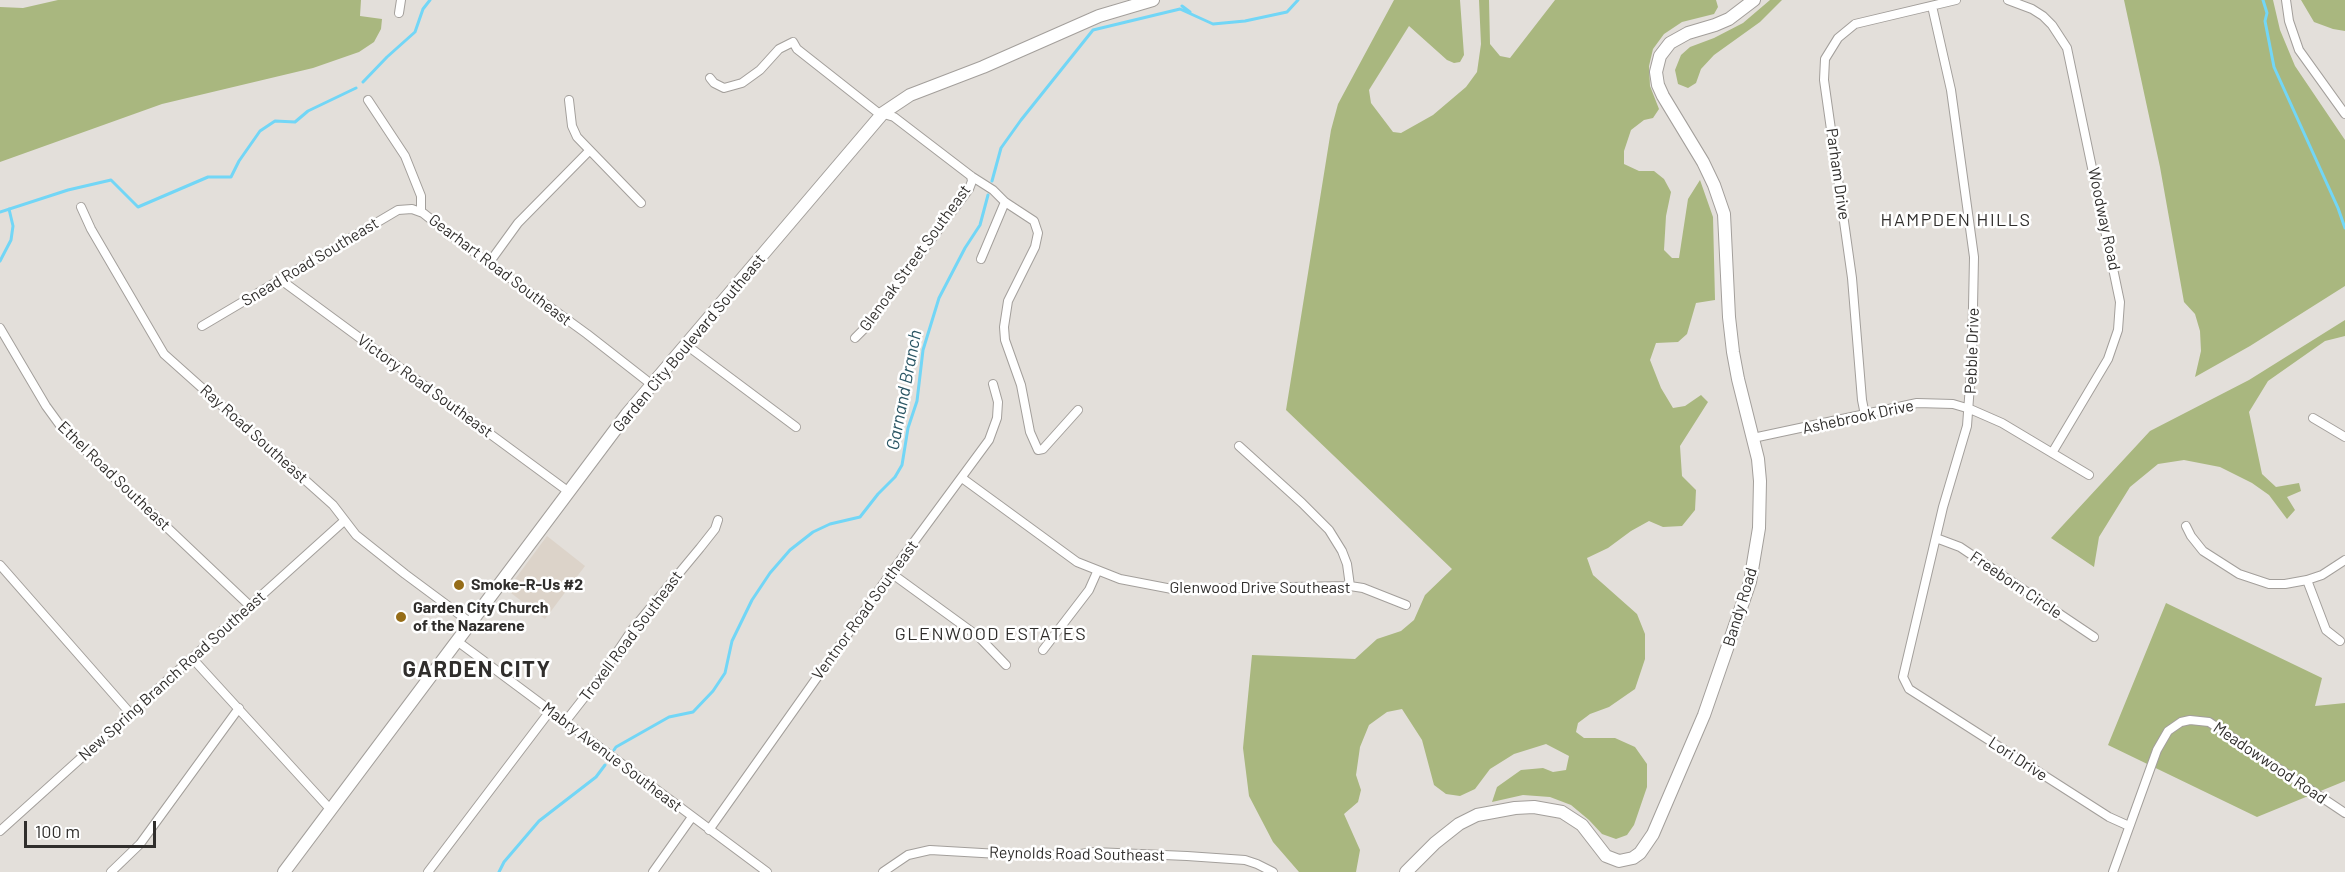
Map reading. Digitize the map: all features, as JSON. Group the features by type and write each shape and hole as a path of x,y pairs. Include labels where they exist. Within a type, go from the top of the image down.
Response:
{"street":[{"path":"399,13 401,0"},
{"name":"Garden City Boulevard Southeast","path":"284,872 651,384 756,265 883,113 910,95 983,67 1099,16 1153,0"},
{"name":"Bandy Road","path":"1610,859 1619,861 1633,858 1647,845 1653,834 1700,724 1750,582 1759,528 1760,481 1734,352 1726,235 1721,201 1702,162 1658,85 1657,65 1660,56 1670,43 1688,33 1715,26 1729,19 1754,0"},
{"path":"1932,6 1956,0"},
{"name":"Woodway Road","path":"2008,0 2043,16 2057,31 2067,48 2120,302 2118,330 2108,359 2052,453"},
{"path":"2286,0 2291,27 2299,50 2345,114"},
{"name":"Pebble Drive","path":"1909,688 1903,677 1903,671 1970,409 1974,257 1951,90 1932,6"},
{"name":"Parham Drive","path":"1865,415 1852,278 1824,80 1825,60 1838,38 1855,24 1932,6"},
{"path":"710,78 724,88 742,83 760,70 779,49 793,42 797,49 877,112 894,117 993,190 1005,202 1034,221 1038,233 1030,260 1008,302 1004,327 1005,340 1021,385 1030,432 1038,450 1043,449 1078,410"},
{"name":"Gearhart Road Southeast","path":"368,100 405,156 421,196 421,211 651,384"},
{"path":"569,100 572,126 577,137 641,203"},
{"path":"489,262 518,223 589,151"},
{"name":"Glenoak Street Southeast","path":"855,338 969,189 971,176"},
{"path":"981,259 1005,202"},
{"name":"Ray Road Southeast","path":"81,207 90,229 164,354 333,505 356,535 471,623"},
{"name":"Snead Road Southeast","path":"202,326 398,210 421,211"},
{"name":"Victory Road Southeast","path":"281,280 569,492"},
{"name":"Ethel Road Southeast","path":"0,328 49,411 62,428 250,606"},
{"path":"685,344 796,427"},
{"name":"Ventnor Road Southeast","path":"709,830 891,573 962,478 994,429 998,402 993,384"},
{"name":"Ashebrook Drive","path":"1753,438 1917,403 1933,402 1970,409 2002,423 2089,475"},
{"path":"2313,418 2345,437"},
{"path":"1239,446 1329,530 1347,564 1350,586"},
{"name":"Glenwood Drive Southeast","path":"962,478 1053,546 1097,572 1143,585 1172,589 1350,586 1363,588 1406,605"},
{"name":"Troxell Road Southeast","path":"565,722 601,676 632,630 715,529 718,520"},
{"name":"New Spring Branch Road Southeast","path":"0,831 344,521"},
{"path":"2186,526 2204,551 2239,574 2269,584 2307,580 2322,575 2345,560"},
{"name":"Freeborn Circle","path":"1936,538 1960,547 2094,637"},
{"path":"0,565 130,713"},
{"path":"1043,650 1089,590 1097,572"},
{"path":"891,573 979,637 1006,665"},
{"path":"2307,580 2326,630 2340,641"},
{"name":"Mabry Avenue Southeast","path":"457,642 767,872"},
{"path":"192,658 330,809"},
{"name":"Lori Drive","path":"1909,688 2109,817 2129,826"},
{"path":"111,872 140,844 239,708"},
{"path":"428,872 550,711"},
{"name":"Meadowwood Road","path":"2113,872 2163,738 2174,726 2190,720 2209,722 2216,726 2345,813"},
{"path":"1406,872 1435,843 1459,824 1477,816 1515,808 1552,809 1568,815 1582,825 1599,850 1610,859 1605,872"},
{"path":"653,872 692,817"},
{"name":"Reynolds Road Southeast","path":"883,872 908,855 930,850 999,854 1074,855 1094,852 1187,856 1245,860 1273,872"}],"shaded area":[{"path":"547,536 585,566 545,619 507,590"}],"green space":[{"path":"58,0 361,0 360,16 382,19 381,29 374,42 359,52 313,68 162,104 0,162 0,7 23,8"},
{"path":"1394,0 1460,0 1464,55 1460,62 1454,63 1447,60 1409,26 1369,90 1371,103 1393,132 1401,133 1433,115 1466,87 1477,72 1481,44 1479,0 1489,0 1490,44 1500,56 1510,58 1555,0 1716,0 1718,7 1714,14 1682,22 1664,34 1653,49 1649,66 1650,86 1659,109 1653,118 1644,120 1631,130 1624,151 1624,164 1639,171 1654,171 1664,179 1671,192 1666,216 1664,250 1672,258 1679,258 1688,199 1700,180 1713,217 1715,300 1696,303 1687,334 1678,342 1656,343 1650,360 1661,388 1673,408 1685,406 1701,395 1708,402 1680,446 1682,476 1696,490 1695,510 1682,526 1663,527 1649,521 1608,548 1587,558 1593,575 1637,614 1645,634 1645,659 1635,689 1609,707 1590,714 1578,723 1576,732 1584,738 1615,738 1635,747 1647,764 1647,787 1634,825 1627,835 1616,839 1602,834 1571,805 1550,797 1523,795 1492,802 1497,787 1521,770 1543,768 1553,772 1566,770 1569,756 1546,744 1514,754 1490,769 1475,789 1460,796 1446,794 1434,785 1422,740 1402,709 1387,712 1369,725 1360,747 1356,775 1361,790 1358,802 1344,814 1360,850 1356,872 1299,872 1273,842 1249,796 1243,748 1252,655 1355,659 1377,639 1401,631 1414,620 1425,595 1452,569 1286,410 1331,130 1338,104"},
{"path":"1770,0 1782,0 1760,22 1714,55 1701,69 1696,83 1688,88 1678,84 1675,70 1681,55 1690,47 1743,23"},
{"path":"2124,0 2273,0 2280,30 2295,66 2345,140 2345,286 2250,346 2195,377 2201,351 2200,331 2195,314 2184,302 2160,167"},
{"path":"2301,0 2345,0 2345,31 2314,22"},
{"path":"2345,320 2345,336 2325,341 2268,381 2249,412 2262,474 2276,487 2299,483 2301,491 2287,497 2295,510 2287,519 2269,495 2252,483 2220,467 2184,460 2158,464 2130,487 2099,537 2094,567 2051,538 2150,431 2249,380"},
{"path":"2166,603 2322,678 2315,706 2345,703 2345,781 2257,817 2108,745"}],"waterway":[{"path":"363,82 415,32 423,9 430,0"},
{"name":"Garnand Branch","path":"992,181 1001,148 1093,30 1180,9 1213,24 1245,21 1287,12 1298,0"},
{"path":"2263,0 2267,13 2265,21 2274,67 2345,228"},
{"name":"Garnand Branch","path":"1182,6 1190,12"},
{"path":"0,212 68,190 111,180 138,207 208,177 231,177 260,131 275,121 295,122 308,111 356,88"},
{"name":"Garnand Branch","path":"614,750 669,717 693,712 713,691 725,673 732,641 752,600 770,573 790,550 813,532 830,524 860,517 895,477 902,465 908,428 917,401 923,350 939,298 965,248 980,225 988,195"},
{"path":"0,261 11,240 13,226 9,209"},
{"name":"Garnand Branch","path":"499,872 504,862 539,821 596,777 605,765"}],"place":[{"name":"Smoke-R-Us #2","path":"459,585"},
{"name":"Garden City Church of the Nazarene","path":"401,617"}],"district":[{"name":"HAMPDEN HILLS","path":"1956,220"},
{"name":"GLENWOOD ESTATES","path":"991,634"},
{"name":"GARDEN CITY","path":"477,670"}]}
